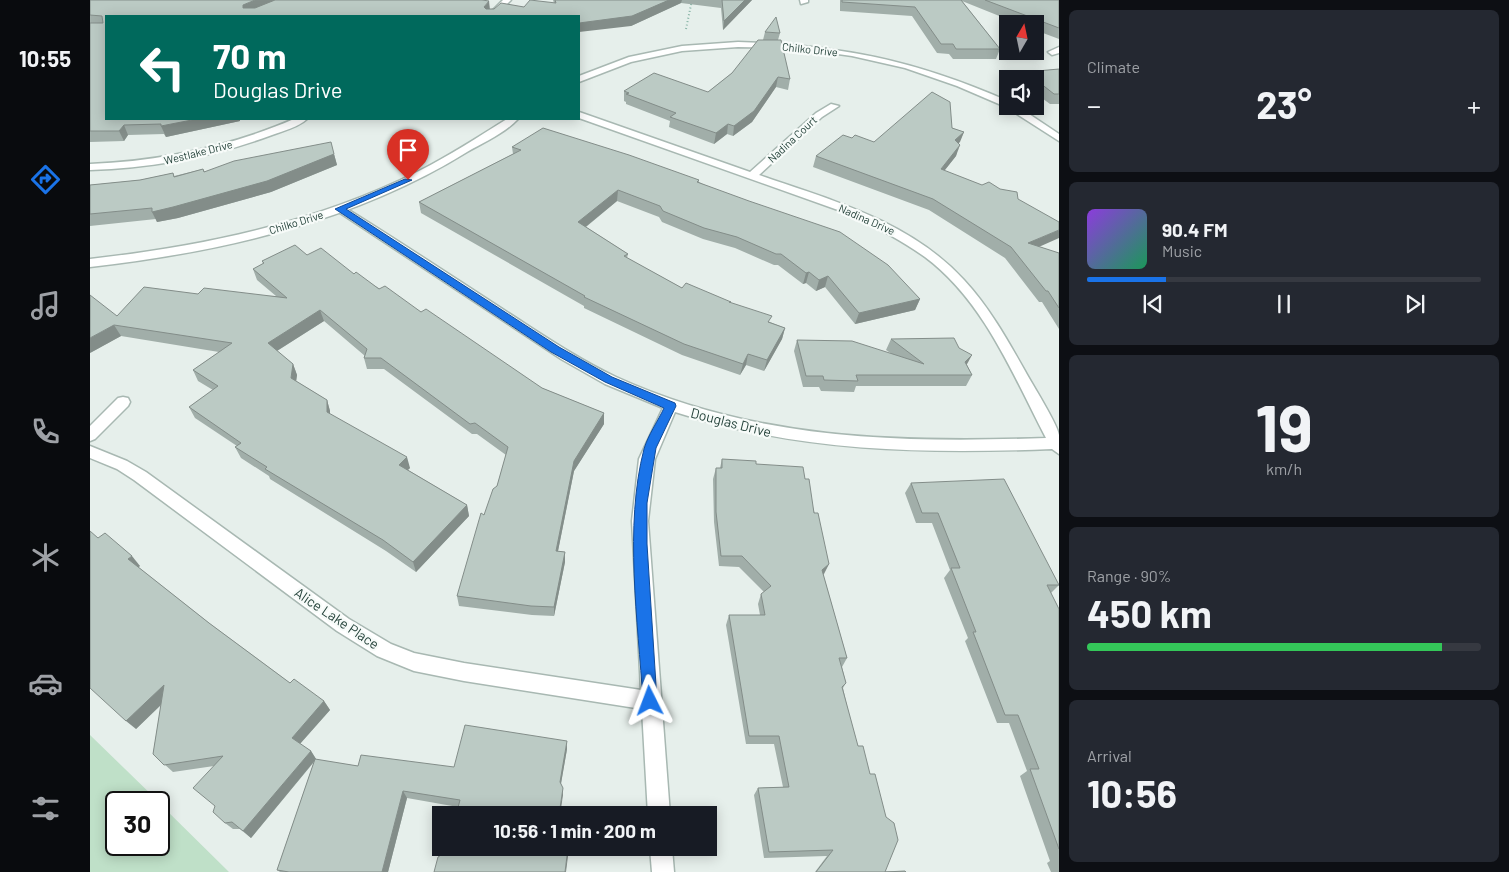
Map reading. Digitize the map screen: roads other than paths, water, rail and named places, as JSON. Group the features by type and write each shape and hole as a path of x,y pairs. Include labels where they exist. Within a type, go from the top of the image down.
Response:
{"street":[{"path":"491,15 507,0"},
{"name":"Chilko Drive","path":"580,79 632,60 691,49 773,46 861,56 926,71 972,88 999,101"},
{"name":"Nadina Court","path":"752,176 819,114 834,106"},
{"name":"Nadina Drive","path":"580,115 848,210 886,227 914,243 941,263 968,290 988,316 1058,445"},
{"name":"Chilko Drive","path":"1023,115 1059,138"},
{"name":"Westlake Drive","path":"90,167 134,165 187,156 242,142 299,120"},
{"name":"Chilko Drive","path":"90,263 156,255 231,241 295,224 340,209 423,173 511,120"},
{"name":"Douglas Drive","path":"340,209 555,349 608,380 671,406 770,432 838,443 928,447 1058,445"},
{"path":"90,435 123,402"},
{"path":"658,806 640,544 641,503 650,448 671,406"},
{"name":"Alice Lake Place","path":"90,452 122,465 140,476 343,625 368,642 398,657 464,672 650,701"},
{"path":"662,856 663,872"}]}
